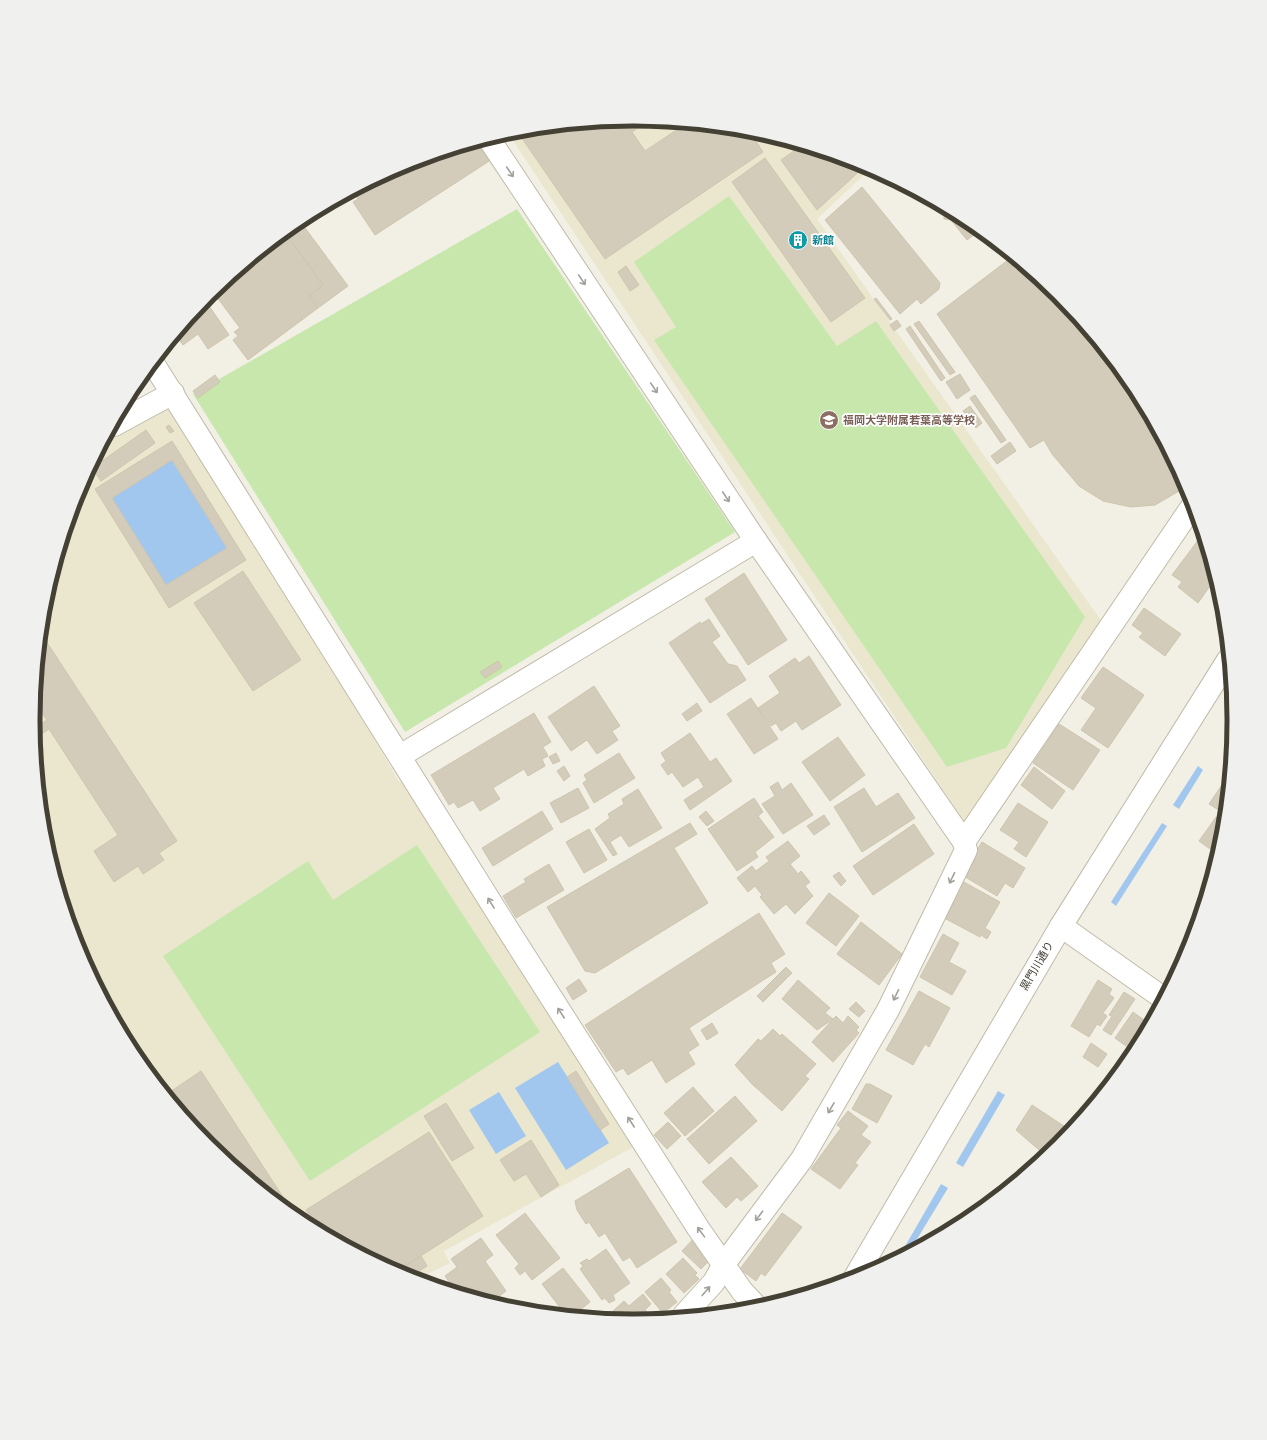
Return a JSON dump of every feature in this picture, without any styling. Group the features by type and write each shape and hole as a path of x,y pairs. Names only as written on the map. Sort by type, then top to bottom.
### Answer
{"street":[{"path":"492,144 756,541 964,842 966,850 888,1010 802,1159 724,1264 714,1282 689,1310"},
{"path":"156,368 505,925 698,1228 742,1291 752,1301"},
{"path":"121,421 173,393"},
{"path":"964,842 1189,511"},
{"path":"400,756 756,541"},
{"name":"黒門川通り","path":"860,1268 1061,926 1224,666"},
{"path":"1061,926 1159,995"}],"shaded area":[{"name":"福岡大学附属若葉高等学校","path":"634,126 672,128 749,138 787,147 824,158 865,174 817,219 1102,622 968,821 963,820 512,139 556,132 595,128"},
{"path":"169,408 373,737 399,782 402,781 635,1146 444,1251 450,1263 425,1275 371,1252 337,1234 304,1213 272,1191 214,1140 187,1111 140,1050 101,982 71,911 51,836 45,797 41,759 41,681 51,604 60,566 71,529 85,493 111,439"}],"green space":[{"name":"福岡大学附属若葉高等学校","path":"729,196 837,346 876,321 1085,617 1006,748 947,767 654,340 676,327 634,262"},
{"path":"517,209 735,532 405,732 193,394"},
{"path":"417,845 540,1032 310,1181 163,956 308,861 333,900"}],"water":[{"path":"172,460 227,548 166,585 112,498"},
{"path":"1198,766 1203,770 1179,809 1173,805"},
{"path":"1162,823 1167,826 1116,906 1111,902"},
{"path":"558,1062 609,1143 566,1170 515,1088"},
{"path":"998,1091 1005,1095 963,1167 956,1163"},
{"path":"499,1092 526,1136 496,1154 469,1110"},
{"path":"941,1184 948,1188 915,1242 904,1248"}],"building":[{"path":"640,126 632,132 645,151 678,129 711,132 755,139 763,152 605,259 521,137 595,128"},
{"path":"489,145 497,156 375,235 353,202 358,199 356,196 371,188 406,172 443,158"},
{"path":"796,150 824,158 859,171 817,210 781,160"},
{"name":"新館","path":"765,158 865,298 831,322 732,182"},
{"path":"862,187 940,283 939,289 921,304 917,299 900,314 825,220"},
{"path":"944,215 974,235 967,240 951,220 944,219"},
{"path":"304,227 348,286 318,308 309,296 323,285 288,238"},
{"path":"288,238 323,285 309,296 318,308 248,360 233,340 238,336 234,332 240,328 217,297 272,249"},
{"path":"1008,260 1053,300 1080,329 1104,359 1127,390 1147,423 1166,458 1181,490 1155,505 1131,507 1103,501 1079,486 1052,454 1044,440 1030,448 937,314"},
{"path":"626,266 639,285 630,291 618,272"},
{"path":"876,298 892,319 890,320 874,299"},
{"path":"209,306 229,335 208,349 198,334 183,345 179,339"},
{"path":"897,320 901,326 894,331 890,325"},
{"path":"919,321 955,372 950,375 914,324"},
{"path":"910,326 945,378 941,381 906,329"},
{"path":"960,374 970,390 957,399 946,382"},
{"path":"215,375 220,382 198,398 193,391"},
{"path":"975,395 1006,440 1001,443 970,398"},
{"path":"970,406 982,423 976,428 963,411"},
{"path":"169,425 174,431 170,433 166,427"},
{"path":"146,430 155,443 101,481 95,472 99,463"},
{"path":"172,441 246,560 169,608 95,489","holes":["172,460 227,548 166,585 112,498"]},
{"path":"1010,442 1016,451 997,464 991,456"},
{"path":"1199,539 1211,584 1198,603 1178,587 1182,582 1172,575"},
{"path":"243,571 301,660 253,691 194,603"},
{"path":"744,573 787,640 748,665 705,599"},
{"path":"1144,608 1181,634 1165,656 1139,637 1143,633 1132,625"},
{"path":"709,619 720,636 712,642 728,664 737,666 746,680 710,703 669,643 700,622 701,624"},
{"path":"45,640 177,841 159,853 164,860 143,874 138,866 114,882 94,851 118,835 49,729 40,735 40,725 47,720 40,710 41,681"},
{"path":"809,656 841,705 802,730 796,721 781,731 776,723 771,726 758,708 780,693 769,676 795,658 799,663"},
{"path":"498,661 502,667 485,678 480,672"},
{"path":"1103,667 1144,695 1108,748 1081,730 1096,708 1081,698"},
{"path":"594,686 620,726 612,731 618,740 597,754 587,740 571,751 548,717"},
{"path":"751,698 778,739 754,754 727,714"},
{"path":"697,703 702,711 687,721 682,714"},
{"path":"534,713 551,742 543,747 548,756 542,759 545,766 528,776 524,769 493,788 500,799 480,811 473,800 458,808 454,802 449,805 431,775"},
{"path":"1059,724 1100,750 1073,790 1033,763"},
{"path":"690,733 710,762 716,758 732,781 690,810 684,800 704,787 698,777 683,787 672,772 668,775 661,765 666,761 661,753"},
{"path":"838,737 865,775 830,801 802,762"},
{"path":"556,753 560,761 553,764 549,757"},
{"path":"619,753 635,778 594,803 583,783 587,780 584,775"},
{"path":"564,766 570,776 564,781 557,771"},
{"path":"1034,767 1065,791 1052,809 1021,785"},
{"path":"778,782 782,790 791,783 813,815 783,834 762,804 775,796 770,787"},
{"path":"1224,783 1220,811 1209,804"},
{"path":"578,788 589,808 561,823 550,803"},
{"path":"864,788 876,807 898,793 915,818 862,852 834,807"},
{"path":"638,789 662,828 629,847 621,835 610,842 617,854 613,856 595,829 610,818 608,814 624,804 622,799"},
{"path":"754,798 763,812 758,816 774,837 755,852 758,857 737,871 708,829"},
{"path":"1018,803 1048,822 1026,857 1014,849 1019,842 1000,830"},
{"path":"542,811 553,829 493,866 482,848"},
{"path":"706,811 714,821 707,826 699,817"},
{"path":"824,815 830,824 814,835 807,826"},
{"path":"1216,817 1219,819 1213,851 1199,841"},
{"path":"690,823 697,834 674,848 708,903 595,973 585,971 547,907"},
{"path":"914,824 934,854 873,895 853,866"},
{"path":"589,829 607,860 584,873 566,842"},
{"path":"788,841 800,856 790,864 798,874 801,871 810,882 805,886 813,896 795,914 786,904 774,914 760,897 762,895 755,886 748,892 737,878 752,866 756,871 769,861 766,857"},
{"path":"982,842 1025,868 1013,888 1005,883 997,896 962,875"},
{"path":"549,864 564,890 516,918 503,896 526,882 524,879"},
{"path":"839,872 846,881 841,886 833,876"},
{"path":"962,881 1000,902 985,928 991,932 987,939 981,935 980,937 946,919"},
{"path":"829,893 859,916 836,946 806,923"},
{"path":"759,913 785,954 771,963 776,972 689,1028 699,1045 688,1052 695,1064 666,1083 652,1060 628,1075 623,1068 616,1072 585,1025"},
{"path":"861,922 902,954 879,985 837,954"},
{"path":"943,934 959,943 949,962 966,971 952,995 920,977"},
{"path":"786,967 792,973 763,1002 757,996"},
{"path":"579,979 587,991 573,1000 566,988"},
{"path":"798,980 830,1008 825,1013 833,1019 817,1030 782,999"},
{"path":"1098,980 1112,989 1109,994 1114,998 1103,1013 1107,1016 1100,1026 1097,1024 1089,1037 1071,1026"},
{"path":"919,991 950,1008 929,1047 925,1044 913,1065 886,1050"},
{"path":"1124,992 1135,999 1111,1035 1103,1030 1112,1016 1109,1015"},
{"path":"856,1002 865,1011 859,1017 849,1009"},
{"path":"1133,1012 1144,1020 1126,1046 1115,1038"},
{"path":"836,1016 843,1023 848,1016 859,1027 856,1030 859,1033 833,1062 812,1042"},
{"path":"712,1023 718,1033 707,1040 701,1030"},
{"path":"773,1029 780,1036 782,1034 816,1064 805,1076 809,1079 782,1111 752,1084 735,1065 758,1039 761,1041"},
{"path":"1091,1043 1107,1054 1098,1067 1083,1057"},
{"path":"201,1071 285,1200 242,1166 214,1140 171,1091"},
{"path":"576,1071 609,1124 600,1130 567,1077"},
{"path":"866,1084 870,1084 892,1096 877,1123 852,1109"},
{"path":"693,1087 714,1111 685,1136 664,1113"},
{"path":"735,1096 757,1121 709,1164 687,1139"},
{"path":"446,1103 474,1148 452,1161 424,1116"},
{"path":"1032,1105 1065,1127 1041,1151 1016,1130"},
{"path":"848,1111 868,1126 861,1135 871,1142 855,1163 858,1165 840,1189 811,1169 841,1128 837,1125"},
{"path":"668,1122 681,1136 667,1149 654,1135"},
{"path":"429,1132 483,1216 403,1267 337,1234 311,1218 306,1210"},
{"path":"531,1140 559,1185 541,1197 526,1174 514,1181 500,1160"},
{"path":"731,1157 758,1186 741,1201 737,1197 726,1208 702,1182"},
{"path":"629,1168 677,1242 637,1268 630,1257 623,1261 605,1233 599,1237 589,1222 586,1224 577,1210 575,1201"},
{"path":"525,1213 560,1258 532,1280 525,1271 520,1275 515,1268 519,1264 496,1235"},
{"path":"782,1213 802,1227 765,1276 761,1273 756,1281 740,1269"},
{"path":"697,1235 713,1257 701,1269 682,1251"},
{"path":"481,1238 493,1255 485,1261 506,1291 498,1297 451,1284 445,1276 457,1267 451,1259"},
{"path":"606,1249 630,1283 613,1295 615,1300 609,1303 605,1298 602,1300 580,1269 583,1266 580,1263 587,1259 589,1261"},
{"path":"421,1256 427,1266 417,1272 404,1267"},
{"path":"683,1258 697,1273 695,1275 699,1279 684,1293 666,1274"},
{"path":"563,1268 590,1302 580,1310 561,1308 542,1284"},
{"path":"661,1278 671,1290 669,1292 677,1302 663,1312 645,1292"},
{"path":"643,1294 651,1304 645,1310 648,1313 615,1313 613,1311 624,1301 629,1306"}],"place":[{"name":"新館","path":"798,240"},
{"name":"福岡大学附属若葉高等学校","path":"829,420"}]}
